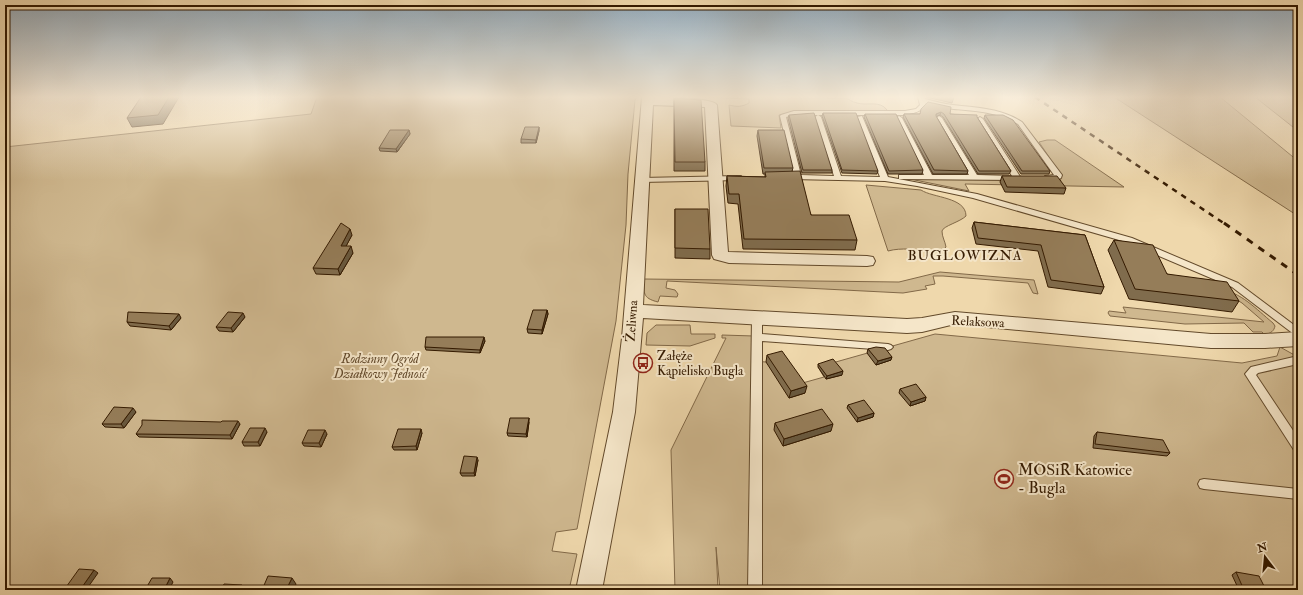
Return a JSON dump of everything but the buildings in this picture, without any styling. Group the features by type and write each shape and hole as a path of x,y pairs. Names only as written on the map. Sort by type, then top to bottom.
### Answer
{"street":[{"name":"Żeliwna","path":"589,590 624,412 633,311 645,125"},
{"path":"712,125 719,252 724,257 867,261"},
{"name":"Relaksowa","path":"633,311 907,326 922,325 955,318 1211,341 1246,342 1298,339"}],"lane":[{"path":"785,125 798,177"},
{"path":"821,125 838,177"},
{"path":"864,125 889,180"},
{"path":"902,125 929,177"},
{"path":"943,125 974,178"},
{"path":"889,180 898,177 1020,178 984,125"},
{"path":"1022,125 1058,175 1057,178 1038,178"},
{"path":"783,177 838,177 889,180 974,196 1129,240 1235,285 1298,333"},
{"path":"641,180 745,178"},
{"path":"755,590 757,318"},
{"path":"758,337 888,347"},
{"path":"1298,360 1255,370 1250,374 1298,447"},
{"path":"1204,484 1298,494"}],"green space":[{"name":"Rodzinny Ogród Działkowy Jedność","path":"211,125 633,125 628,174 626,225 616,321 577,529 556,532 552,551 577,554 569,590 5,590 5,147"},
{"path":"731,125 781,125 781,128 731,126"},
{"path":"1157,125 1254,125 1298,161 1298,216"},
{"path":"1290,125 1298,125 1298,131"},
{"path":"1055,140 1124,187 965,184 969,191 905,178 1061,181 1059,178 1062,176 1039,142"},
{"path":"866,185 921,190 961,205 965,210 966,216 943,229 942,233 946,247 938,252 908,249 888,251"},
{"path":"940,272 1034,280 1038,294 1033,293 1028,283 943,276 933,276 935,284 925,286 927,289 903,293 667,281 666,288 675,290 678,294 677,297 660,296 658,302 649,299 644,291 644,279 899,282"},
{"path":"1219,289 1241,297 1248,302 1273,323 1275,326 1273,331 1265,335 1262,332 1253,332 1244,323 1185,324 1110,316 1108,313 1109,311 1126,313 1123,307 1264,322 1242,303"},
{"path":"656,325 690,325 691,334 715,334 715,338 690,346 646,345 647,333"},
{"name":"MOSiR Katowice - Bugla","path":"935,334 1242,363 1277,356 1280,347 1298,357 1298,590 720,590 716,547 718,590 675,590 671,450 726,338 722,338 722,335 754,336 752,361 766,362 781,358 799,384 824,377 818,367"}],"railway":[{"path":"1077,125 1225,224"},
{"path":"1224,223 1298,275"}],"place":[{"name":"Załęże Kąpielisko Bugla","path":"643,363"},
{"name":"MOSiR Katowice - Bugla","path":"1004,479"}],"district":[{"name":"BUGLOWIZNA","path":"965,255"}]}
